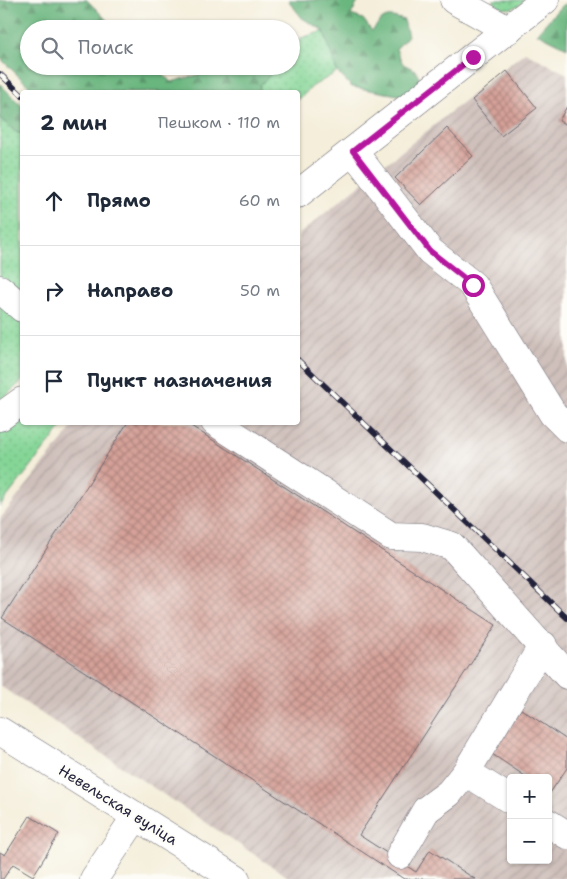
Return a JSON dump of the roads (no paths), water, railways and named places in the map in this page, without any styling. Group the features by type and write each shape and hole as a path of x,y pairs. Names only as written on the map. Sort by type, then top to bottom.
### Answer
{"street":[{"path":"454,0 508,30"},
{"path":"300,192 545,0"},
{"path":"353,151 430,251 473,285 553,414 567,428"},
{"path":"0,289 20,306"},
{"path":"0,417 20,402"},
{"path":"220,425 391,536 422,537 452,546 543,645 567,675"},
{"path":"400,855 426,810 449,793 466,772 543,645"},
{"name":"Невельская вуліца","path":"0,731 236,879"},
{"path":"466,772 507,798"},
{"path":"94,879 136,816"},
{"path":"552,826 567,835"}],"railway":[{"path":"0,74 20,93"},
{"path":"300,362 567,618"}]}
